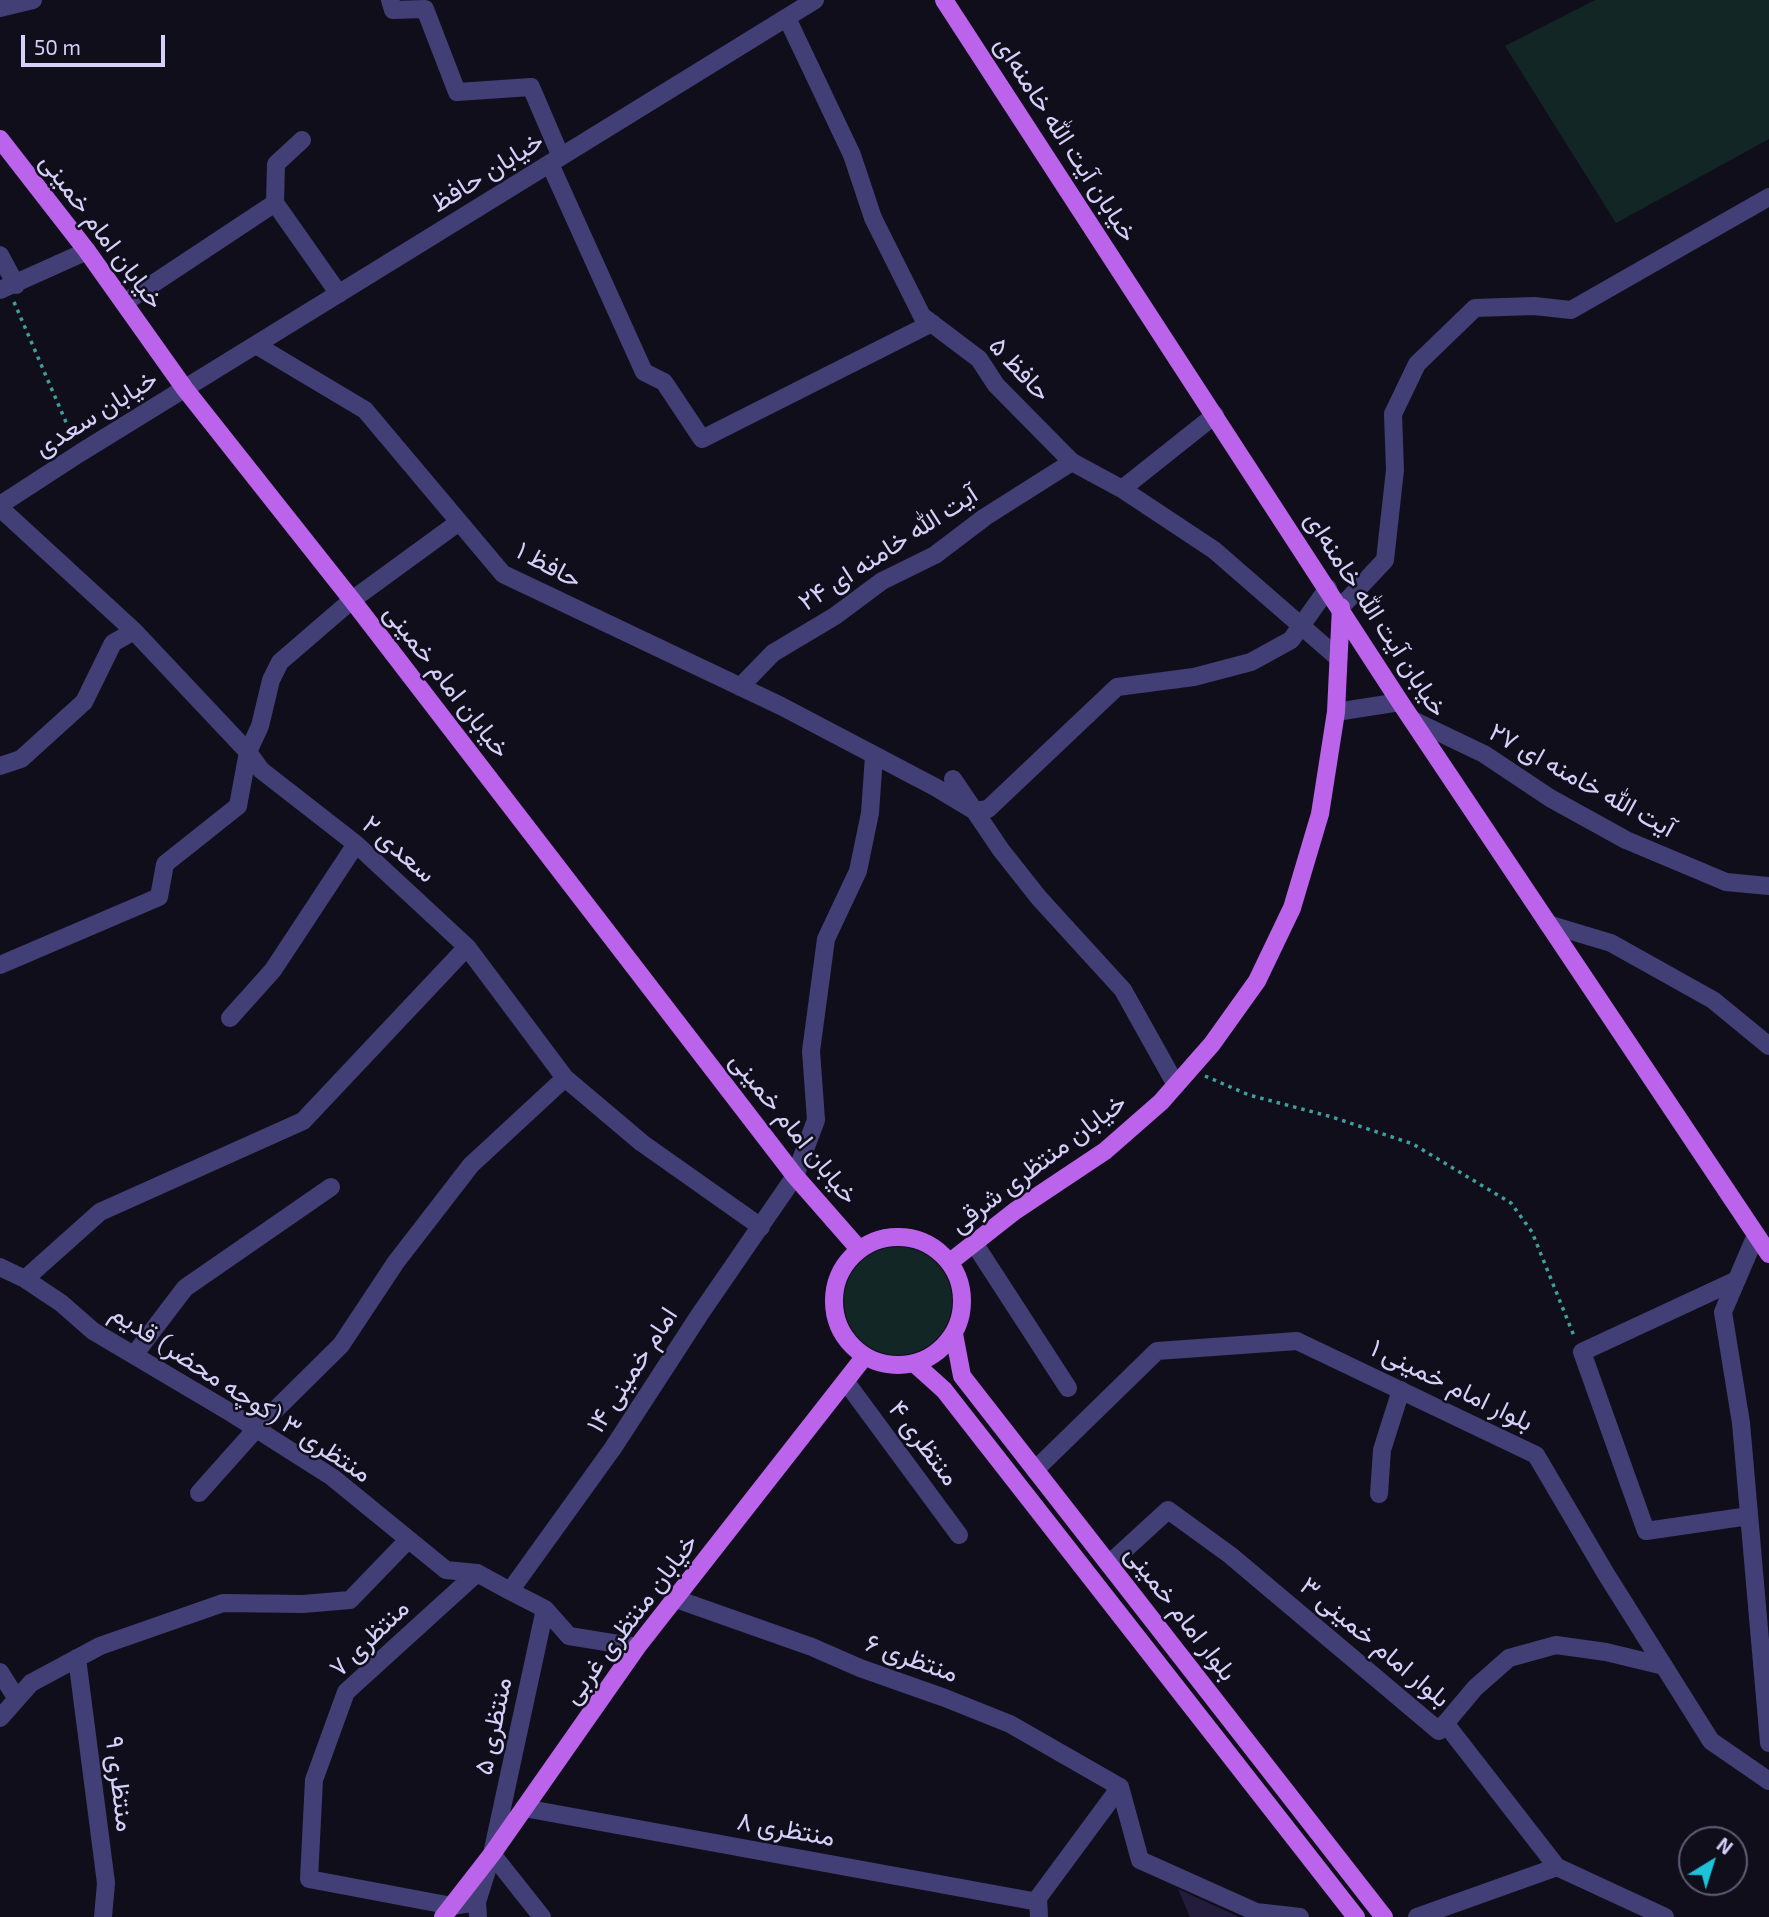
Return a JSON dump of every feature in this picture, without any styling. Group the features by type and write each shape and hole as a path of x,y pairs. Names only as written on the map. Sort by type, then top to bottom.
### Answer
{"main road":[{"name":"خیابان آیت الله خامنه‌ای","path":"944,0 1341,607 1400,702 1769,1254"},
{"name":"خیابان امام خمینی","path":"0,139 87,251 185,389 352,600 794,1176 859,1249"},
{"name":"خیابان منتظری شرقی","path":"950,1262 1015,1211 1105,1151 1161,1102 1212,1044 1257,981 1292,908 1320,814 1336,712 1341,607"},
{"path":"897,1236 917,1239 935,1248 950,1262 959,1279 963,1297 961,1316 954,1334 937,1352 915,1363 889,1364 865,1356 849,1343 838,1325 833,1304 836,1283 844,1264 859,1249 877,1240 897,1236"},
{"name":"بلوار امام خمینی","path":"954,1334 962,1376 1384,1917"},
{"name":"خیابان منتظری غربی","path":"447,1911 492,1854 638,1647 865,1356"},
{"name":"بلوار امام خمینی","path":"915,1363 944,1390 1356,1917"}],"street":[{"path":"0,8 33,0"},
{"path":"390,0 393,10 425,9 457,92 531,87 555,161 644,372 664,382 702,439 932,323"},
{"name":"خیابان حافظ","path":"185,389 815,0"},
{"name":"حافظ ۵","path":"788,18 852,155 873,218 922,316 979,359 996,385 1072,462 1122,489 1214,550 1337,657"},
{"path":"302,140 276,164 275,203 339,294"},
{"path":"1341,607 1385,560 1395,470 1392,414 1417,364 1455,327 1475,309 1534,306 1572,310 1769,197"},
{"path":"124,303 275,203"},
{"path":"0,255 8,287 87,251"},
{"name":"حافظ ۱","path":"256,345 365,410 503,574 740,687 874,755 975,811"},
{"name":"خیابان سعدی","path":"0,507 79,453 185,389"},
{"path":"1122,489 1215,415"},
{"name":"آیت الله خامنه ای ۲۴","path":"740,687 772,653 835,615 882,581 935,555 985,517 1072,462"},
{"name":"سعدی ۲","path":"0,507 134,631 248,752 261,770 356,844 467,947 565,1078 642,1143 761,1227"},
{"path":"0,965 159,897 165,864 238,806 248,752 260,726 271,680 280,662 352,600 459,522"},
{"path":"975,811 988,810 1116,687 1194,677 1251,662 1291,640 1328,589"},
{"path":"0,766 20,759 84,702 113,643 134,631"},
{"path":"1336,712 1400,702"},
{"name":"آیت الله خامنه ای ۲۷","path":"1413,720 1484,754 1550,798 1626,840 1726,882 1769,886"},
{"name":"امام خمینی ۱۴","path":"510,1591 613,1448 794,1176 816,1120 811,1051 826,939 858,871 870,813 874,755"},
{"path":"953,779 1001,850 1039,898 1123,990 1176,1085"},
{"path":"230,1018 273,970 356,844"},
{"path":"1548,924 1611,943 1713,1000 1769,1045"},
{"path":"24,1279 100,1212 303,1121 467,947"},
{"path":"198,1493 256,1429 341,1345 396,1262 471,1165 565,1078"},
{"path":"134,1355 185,1288 331,1187"},
{"path":"1756,1235 1723,1312 1741,1423 1769,1743"},
{"path":"974,1243 1068,1388"},
{"name":"منتظری ۳ (کوچه محضر) قدیم","path":"0,1267 61,1303 93,1331 332,1477 446,1570 477,1573 545,1609 569,1636 638,1647"},
{"path":"1737,1280 1582,1352 1646,1531 1749,1516"},
{"name":"بلوار امام خمینی ۱","path":"1035,1470 1157,1351 1297,1340 1536,1455 1606,1574 1711,1741 1769,1781"},
{"name":"منتظری ۴","path":"846,1382 959,1535"},
{"path":"1379,1494 1382,1450 1401,1390"},
{"name":"بلوار امام خمینی ۳","path":"1109,1564 1168,1510 1230,1556 1439,1731 1475,1688 1508,1658 1556,1645 1606,1652 1664,1666"},
{"path":"0,1718 32,1683 100,1646 223,1603 303,1604 350,1600 408,1540"},
{"name":"منتظری ۷","path":"477,1573 346,1692 314,1780 309,1879 447,1911 477,1909"},
{"name":"منتظری ۶","path":"676,1599 803,1643 1010,1724 1120,1787"},
{"name":"منتظری ۵","path":"477,1909 492,1854 545,1609"},
{"name":"منتظری ۹","path":"77,1658 106,1883 103,1917"},
{"path":"0,1672 17,1699"},
{"path":"1445,1723 1557,1867 1665,1917"},
{"path":"1039,1910 1038,1898 1120,1787"},
{"path":"1120,1787 1140,1860 1256,1912 1300,1917"},
{"name":"منتظری ۸","path":"524,1808 1039,1910"},
{"path":"492,1854 542,1917"},
{"path":"1417,1917 1557,1867"}],"path":[{"path":"8,287 79,453"},
{"path":"1190,1069 1249,1095 1332,1116 1413,1144 1511,1203 1532,1232 1576,1341"}],"green space":[{"path":"1595,0 1769,0 1769,139 1616,223 1505,46"},
{"path":"898,1247 919,1251 936,1263 948,1280 952,1301 948,1322 936,1339 919,1351 898,1355 877,1351 860,1339 848,1322 844,1301 848,1280 860,1263 877,1251"}],"building":[{"path":"1178,1889 1239,1917 1190,1917"}]}
